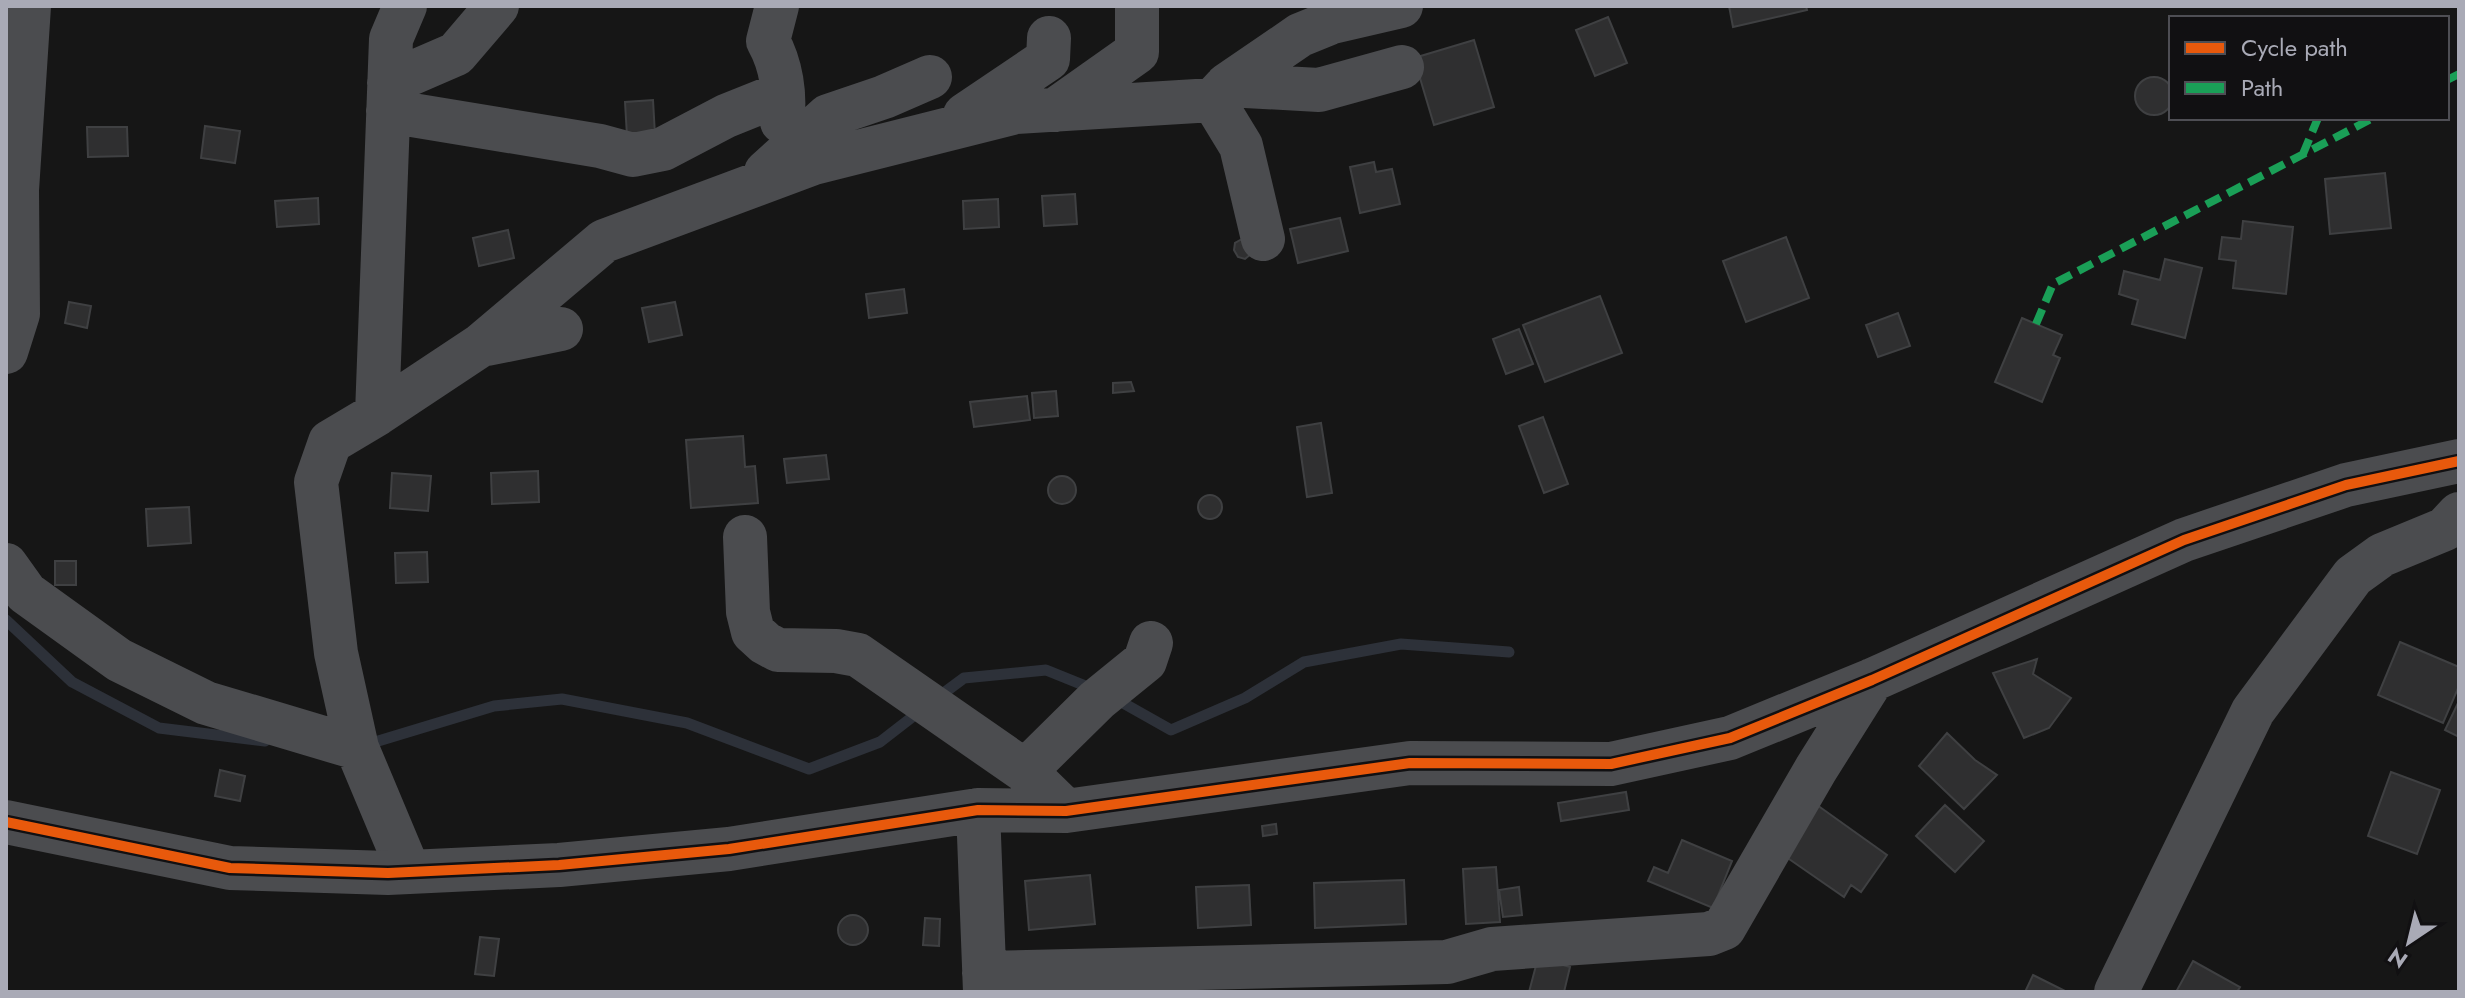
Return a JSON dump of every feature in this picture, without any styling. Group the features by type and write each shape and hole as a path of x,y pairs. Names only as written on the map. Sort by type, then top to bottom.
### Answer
{"street":[{"path":"6,352 18,314 17,190 29,6"},
{"path":"377,414 391,39 405,6"},
{"path":"389,97 456,54 497,6"},
{"path":"746,189 777,148 783,93 777,56 768,41 777,6"},
{"path":"1055,110 1137,52 1137,6"},
{"path":"1220,92 1300,35 1332,22 1401,6"},
{"path":"943,130 1048,59 1049,38"},
{"path":"409,872 357,748 336,653 316,482 330,442 481,345 604,241 814,163 1016,112 1220,92 1319,90 1402,67"},
{"path":"746,189 828,116 930,77"},
{"path":"1220,92 1241,146 1263,239"},
{"path":"389,97 633,155 663,149 726,116 783,93"},
{"path":"481,345 561,329"},
{"path":"6,822 230,868 409,872 559,865 729,849 978,810 1066,811 1410,763 1611,764 1730,738 1872,680 2184,540 2346,485 2459,461"},
{"path":"2116,992 2253,711 2353,576 2382,555 2445,529 2459,514"},
{"path":"745,537 748,612 753,632 765,643 778,650 836,651 858,655 1025,771 1066,811"},
{"path":"13,582 119,660 206,703 357,748"},
{"path":"1025,771 1097,700 1145,661 1151,643"},
{"path":"978,810 985,983 1447,962 1492,949 1709,934 1724,928 1816,769 1872,680"}],"building":[{"path":"1729,6 1806,6 1807,10 1733,27"},
{"path":"1608,17 1627,63 1595,76 1576,30"},
{"path":"1474,40 1494,107 1434,125 1414,58"},
{"path":"2154,77 2167,83 2167,109 2154,115 2141,109 2135,96 2141,83"},
{"path":"653,100 655,135 627,136 625,102"},
{"path":"205,126 240,131 235,163 201,158"},
{"path":"87,127 127,127 128,156 88,157"},
{"path":"1374,162 1376,172 1392,169 1400,204 1360,213 1350,167"},
{"path":"2385,173 2391,228 2330,234 2325,179"},
{"path":"1075,194 1077,224 1044,226 1042,196"},
{"path":"318,198 319,224 277,227 275,201"},
{"path":"998,199 999,227 964,229 963,201"},
{"path":"1340,218 1348,251 1298,263 1290,229"},
{"path":"2243,221 2293,227 2286,294 2233,288 2236,261 2219,259 2222,237 2241,239"},
{"path":"508,230 514,258 479,266 473,238"},
{"path":"1786,237 1809,298 1746,322 1723,261"},
{"path":"1242,239 1251,254 1245,259 1238,257 1234,250 1235,243"},
{"path":"2165,259 2202,268 2185,338 2132,324 2138,300 2119,294 2124,271 2160,280"},
{"path":"904,289 907,313 869,318 866,294"},
{"path":"1600,296 1622,353 1545,382 1523,325"},
{"path":"69,302 91,306 87,328 65,323"},
{"path":"675,302 682,335 649,342 642,308"},
{"path":"1898,313 1910,346 1878,357 1866,325"},
{"path":"2022,318 2062,335 2053,355 2060,358 2042,402 1995,382"},
{"path":"1519,329 1533,364 1506,374 1493,339"},
{"path":"1131,382 1134,391 1113,393 1113,383"},
{"path":"1056,391 1058,416 1034,418 1032,393"},
{"path":"1027,396 1030,420 974,427 970,402"},
{"path":"1543,417 1568,484 1544,493 1519,426"},
{"path":"1321,423 1332,493 1307,497 1297,427"},
{"path":"743,436 745,467 755,466 758,503 691,508 686,440"},
{"path":"826,455 829,479 787,483 784,459"},
{"path":"538,471 539,502 492,504 491,473"},
{"path":"392,473 431,476 428,511 390,508"},
{"path":"1062,476 1072,480 1076,490 1072,500 1062,504 1052,500 1048,490 1052,480"},
{"path":"1210,495 1219,498 1222,507 1219,516 1210,519 1201,516 1198,507 1201,498"},
{"path":"189,507 191,543 148,546 146,509"},
{"path":"427,552 428,582 396,583 395,553"},
{"path":"55,561 76,561 76,585 55,585"},
{"path":"2400,642 2459,667 2459,686 2443,723 2378,695"},
{"path":"2037,659 2033,674 2071,698 2049,728 2024,738 1993,673"},
{"path":"2459,701 2459,737 2445,730"},
{"path":"1947,733 1975,760 1997,775 1964,809 1919,766"},
{"path":"220,770 245,776 240,801 215,796"},
{"path":"2391,772 2440,790 2417,854 2368,836"},
{"path":"1626,792 1629,810 1561,821 1558,803"},
{"path":"1810,800 1887,855 1861,892 1851,885 1844,897 1776,850"},
{"path":"1945,805 1984,841 1955,872 1916,836"},
{"path":"1276,824 1277,834 1263,836 1262,826"},
{"path":"1682,840 1732,861 1713,908 1648,881 1654,867 1668,873"},
{"path":"1496,867 1500,922 1466,924 1463,869"},
{"path":"1090,875 1095,924 1029,930 1025,881"},
{"path":"1404,880 1406,924 1315,928 1314,883"},
{"path":"1249,885 1251,925 1198,928 1196,887"},
{"path":"1519,887 1522,915 1503,917 1499,890"},
{"path":"853,915 864,919 868,930 864,941 853,945 842,941 838,930 842,919"},
{"path":"925,918 940,919 939,946 923,945"},
{"path":"480,937 499,939 494,976 475,974"},
{"path":"1538,958 1570,967 1564,992 1529,992"},
{"path":"2193,961 2240,987 2237,992 2176,992"},
{"path":"2033,975 2067,992 2025,992"}],"waterway":[{"path":"6,620 72,682 159,728 265,741"},
{"path":"1116,699 1171,730 1245,698 1304,662 1401,644 1509,652"},
{"path":"937,698 964,678 1046,670 1093,689"},
{"path":"365,745 494,706 562,699 687,723 809,769 880,742 920,711"}],"marked path":[{"path":"2449,79 2459,74"},
{"path":"2303,154 2317,120"},
{"path":"2036,324 2053,284 2369,120"}],"cycle path":[{"path":"6,822 230,868 388,873 559,865 729,849 978,810 1066,811 1410,763 1611,764 1730,738 1872,680 2184,540 2346,485 2459,461"}]}
